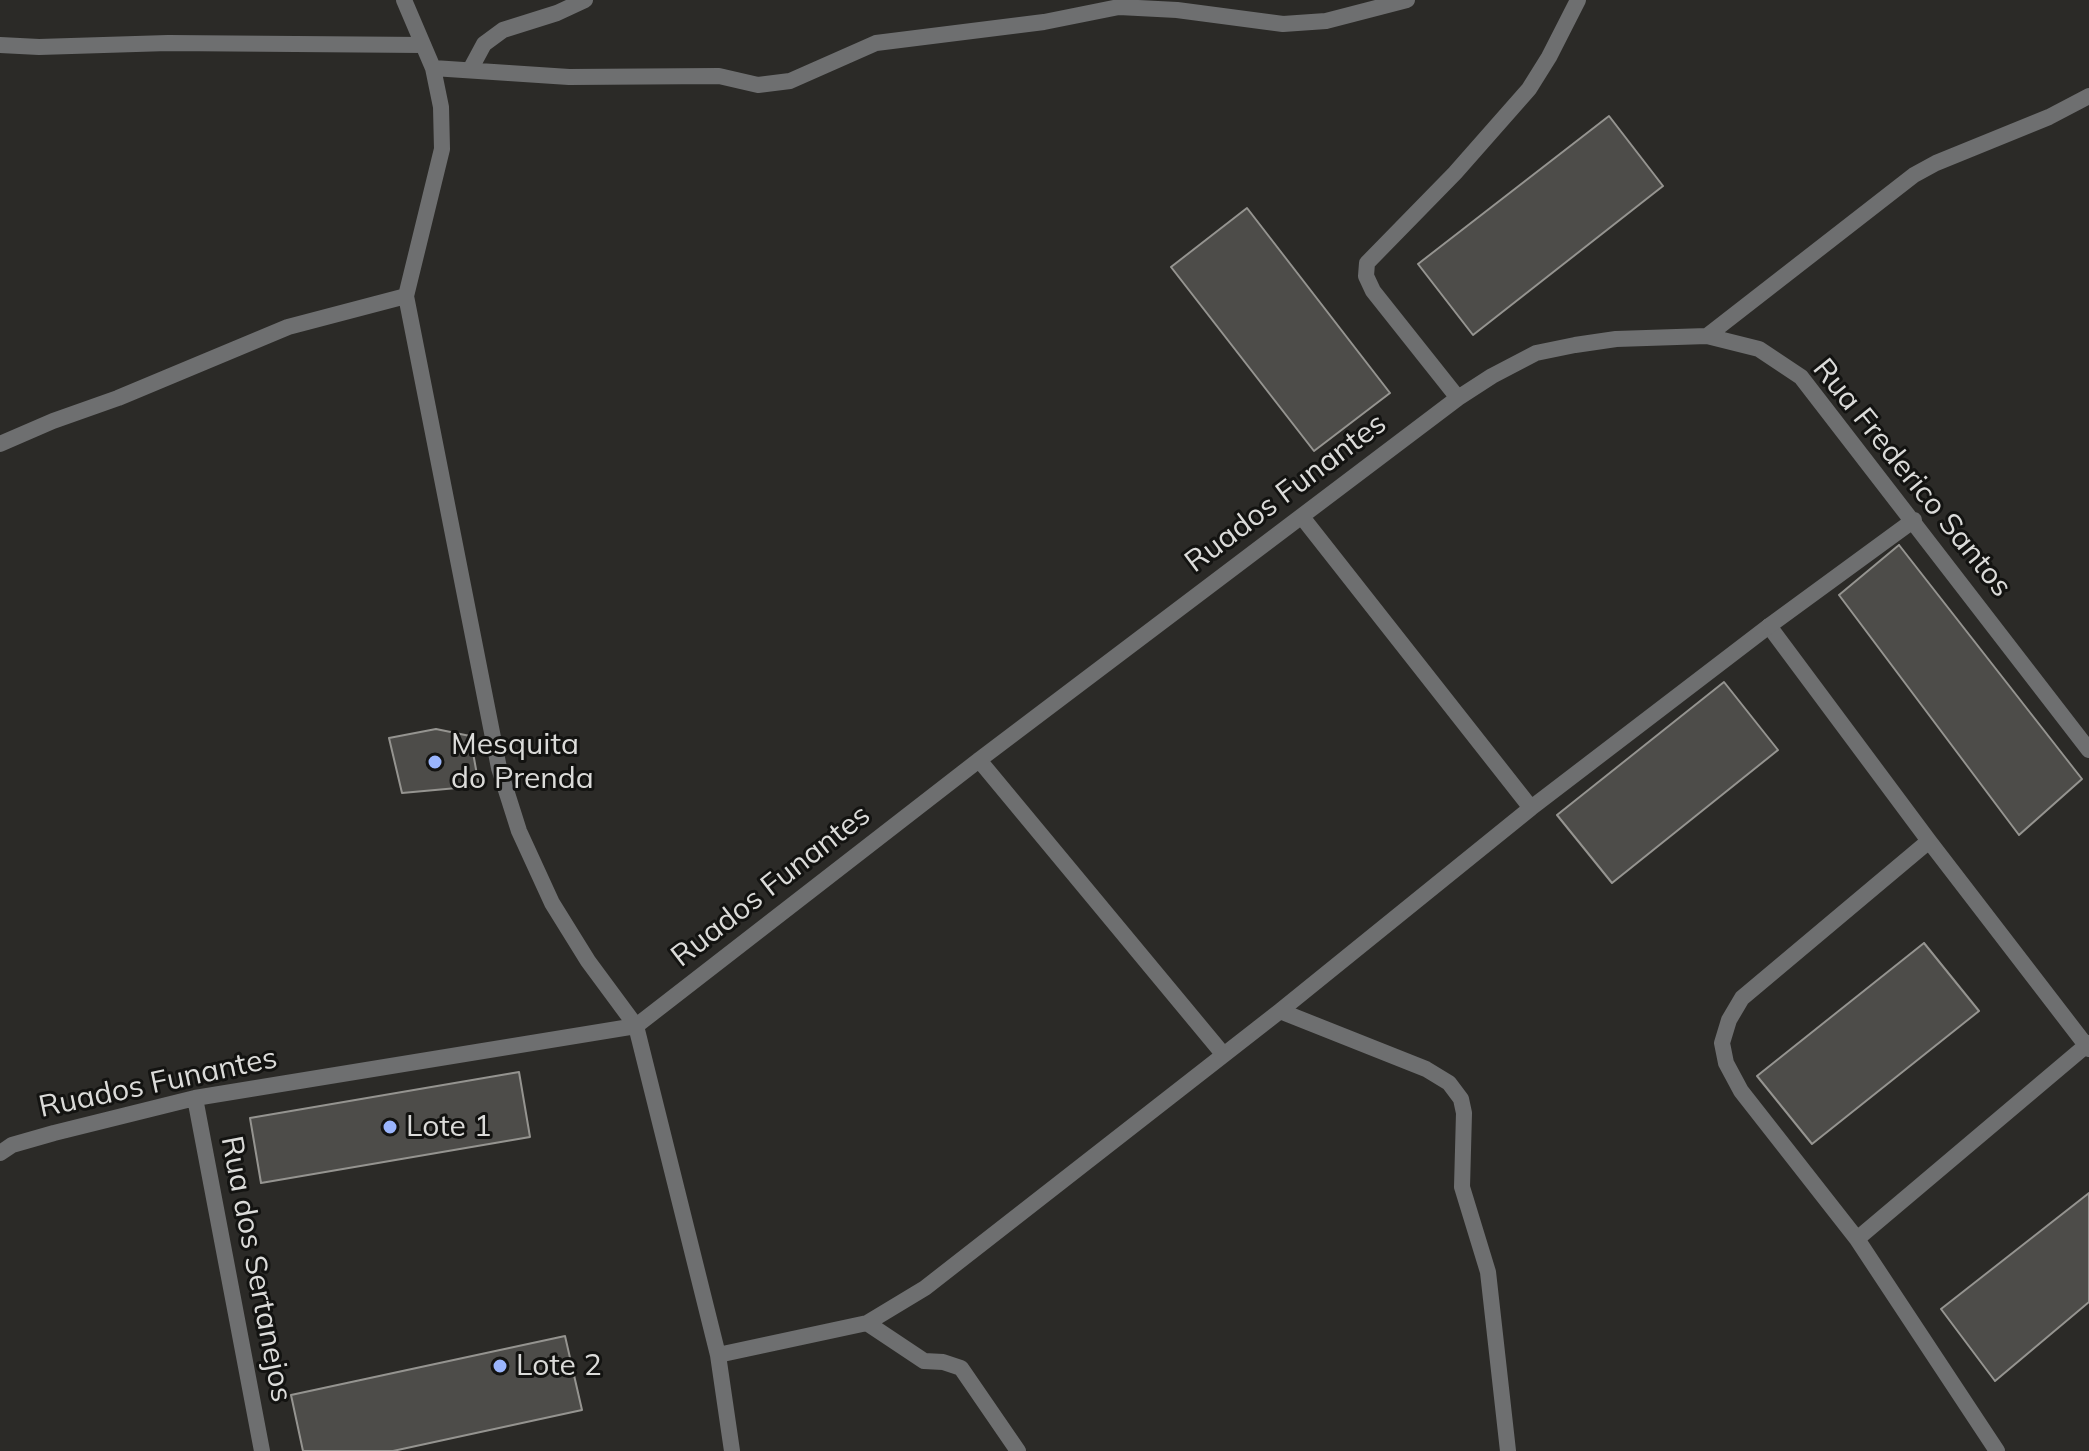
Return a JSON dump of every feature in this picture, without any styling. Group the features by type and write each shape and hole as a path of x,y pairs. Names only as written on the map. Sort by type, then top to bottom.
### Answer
{"street":[{"path":"404,0 433,68 441,107 442,149 406,296 499,768 519,831 552,903 588,961 636,1026 718,1355 732,1451"},
{"path":"470,70 484,44 503,30 557,13 585,0"},
{"path":"433,68 569,77 719,76 758,85 790,81 876,43 1044,22 1119,7 1177,10 1283,24 1326,21 1407,0"},
{"path":"1458,398 1373,291 1366,276 1367,263 1455,173 1529,89 1578,0"},
{"path":"0,45 423,45"},
{"path":"1707,336 1914,175 2049,117 2089,96"},
{"path":"0,444 288,327 406,296"},
{"name":"Rua Frederico Santos","path":"1458,398 1536,353 1616,339 1707,336 1759,349 1801,377 2089,750"},
{"name":"Ruados Funantes","path":"0,1153 12,1145 54,1133 195,1098 636,1026 979,760 1458,398"},
{"path":"1302,517 1531,808"},
{"path":"718,1355 867,1323 925,1288 1280,1011 1531,808 1769,626 1914,520"},
{"path":"1769,626 1929,841 2088,1046 1857,1239"},
{"path":"979,760 1223,1054"},
{"path":"1929,841 1742,998 1729,1020 1722,1043 1726,1063 1741,1091 1857,1239 1997,1451"},
{"path":"1280,1011 1426,1069 1449,1083 1461,1099 1464,1113 1462,1187 1488,1272 1508,1451"},
{"name":"Rua dos Sertanejos","path":"195,1098 262,1451"},
{"path":"867,1323 924,1361 943,1362 961,1368 1018,1451"}],"building":[{"path":"1609,116 1663,186 1473,335 1418,264"},
{"path":"1247,208 1390,393 1314,451 1171,267"},
{"path":"1899,545 2082,779 2019,835 1839,595"},
{"path":"1724,682 1778,750 1612,883 1557,815"},
{"name":"Mesquita do Prenda","path":"436,729 470,736 479,786 402,793 389,738"},
{"path":"1924,943 1979,1011 1812,1144 1757,1076"},
{"name":"Lote 1","path":"519,1072 530,1137 261,1183 250,1118"},
{"path":"2089,1193 2089,1302 1995,1381 1941,1309"},
{"name":"Lote 2","path":"565,1336 582,1410 393,1451 303,1451 291,1395"}],"place":[{"name":"Mesquita do Prenda","path":"435,762"},
{"name":"Lote 1","path":"390,1127"},
{"name":"Lote 2","path":"500,1366"}]}
